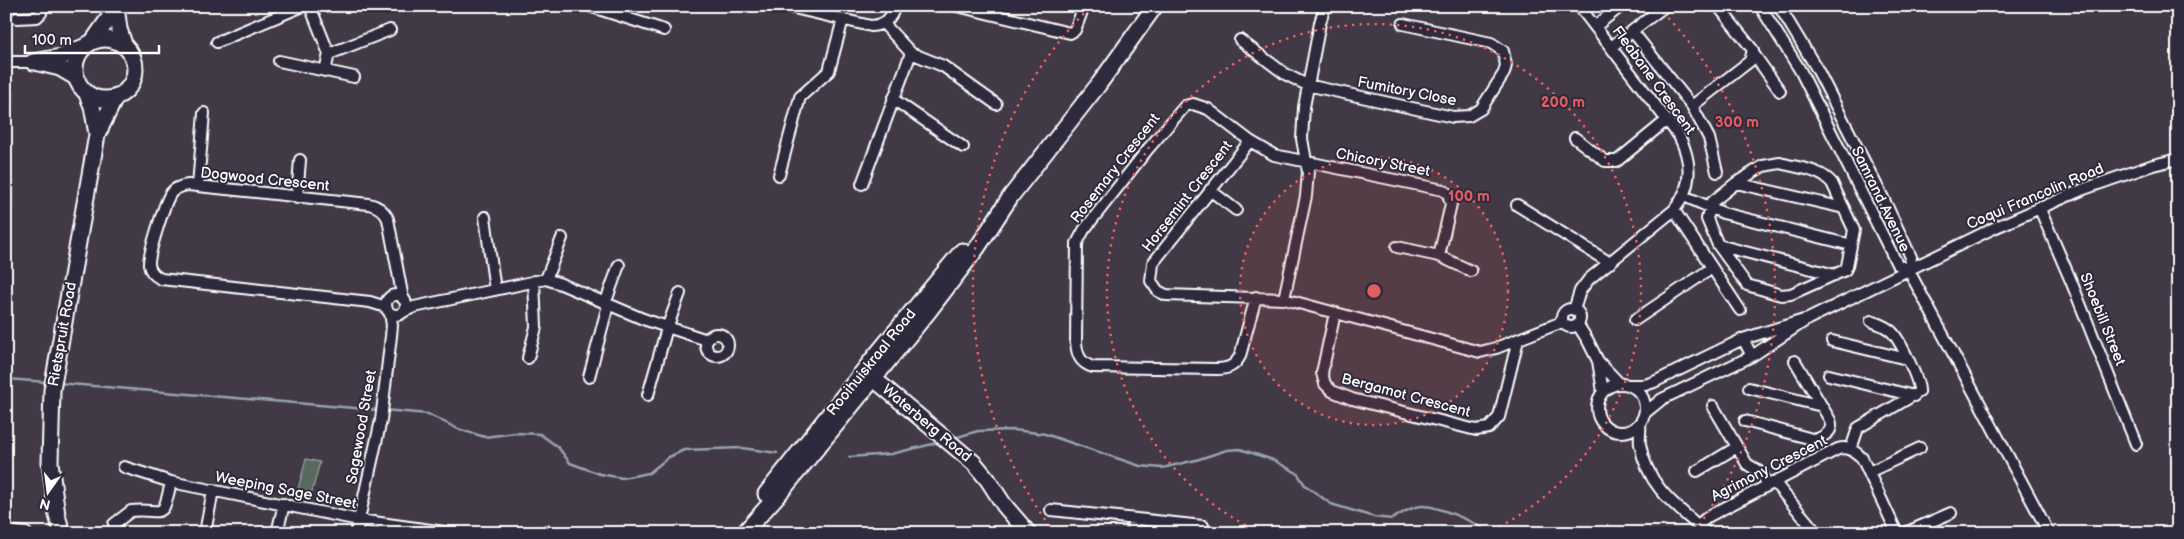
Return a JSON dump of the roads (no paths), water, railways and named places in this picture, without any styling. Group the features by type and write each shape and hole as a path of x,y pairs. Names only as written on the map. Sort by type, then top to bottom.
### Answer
{"street":[{"path":"17,18 37,17 41,13 42,6"},
{"path":"217,42 303,6"},
{"path":"310,6 329,54 325,70"},
{"path":"589,6 664,30"},
{"path":"785,6 871,26 884,24 892,16 895,6"},
{"path":"957,6 1067,33 1075,30 1084,6"},
{"name":"Rooihuiskraal Road","path":"734,533 978,248 1011,196 1099,84 1155,6"},
{"path":"1325,6 1307,85 1302,139 1308,172 1306,196 1284,299 1475,351 1491,350 1562,322"},
{"name":"Fleabane Crescent","path":"1574,310 1585,283 1674,210 1684,196 1689,176 1687,154 1679,136 1579,6"},
{"path":"1611,47 1665,6"},
{"path":"1718,6 1780,91"},
{"name":"Samrand Avenue","path":"1760,6 1800,70 1897,264 1909,271 1910,257 1883,198 1817,69 1779,6"},
{"path":"77,78 76,62 116,7"},
{"path":"33,62 60,68 77,78 86,92 103,98 116,96 127,88 133,76 134,63 125,47 119,28 116,7"},
{"path":"1596,26 1618,7"},
{"path":"779,175 800,97 829,71 843,19"},
{"path":"884,24 911,53 943,66 996,104"},
{"name":"Fumitory Close","path":"1307,85 1452,117 1469,116 1481,109 1504,73 1506,65 1503,51 1491,43 1403,24"},
{"path":"329,54 390,30"},
{"path":"1633,32 1692,106 1710,138 1717,172"},
{"path":"6,62 33,62 61,57 89,44 110,40 125,47"},
{"path":"1240,40 1285,74 1307,85"},
{"path":"862,184 911,53"},
{"path":"1692,106 1750,61 1753,53"},
{"path":"279,61 354,77"},
{"name":"Rietspruit Road","path":"86,92 92,106 97,135"},
{"path":"6,114 8,95"},
{"name":"Rietspruit Road","path":"62,533 57,515 50,462 52,390 97,135 116,96"},
{"path":"894,99 963,148"},
{"name":"Chicory Street","path":"1193,104 1208,108 1250,141 1274,155 1443,190 1448,194 1451,204 1439,256"},
{"name":"Rosemary Crescent","path":"1193,104 1185,106 1179,111 1078,240 1076,249 1076,350 1082,361 1093,367 1217,370 1228,368 1236,363 1240,356 1256,297"},
{"path":"198,186 204,113"},
{"path":"1575,138 1605,161 1617,161 1667,120"},
{"name":"Horsemint Crescent","path":"1250,141 1153,263 1150,275 1152,284 1158,291 1166,294 1284,299"},
{"name":"Coqui Francolin Road","path":"1808,319 2039,207 2110,180 2178,159"},
{"path":"297,198 300,160"},
{"path":"1780,163 1824,175 1832,183 1854,230 1847,266 1841,273 1791,294 1781,295 1747,284 1718,245 1708,224 1708,208 1716,197 1736,183 1763,166 1780,163"},
{"path":"6,183 6,206"},
{"path":"1736,183 1844,208"},
{"name":"Dogwood Crescent","path":"180,186 198,186 297,198 369,204 381,209 388,219 398,277 398,305 169,281 157,278 150,268 149,258 168,197 180,186"},
{"path":"1210,190 1236,210"},
{"path":"1684,196 1708,208 1851,245"},
{"path":"1517,205 1610,263"},
{"name":"Shoebill Street","path":"2039,207 2071,281 2136,444"},
{"path":"1674,210 1740,310"},
{"path":"485,218 495,290"},
{"path":"546,280 562,238"},
{"path":"1718,245 1835,275"},
{"path":"1397,247 1439,256 1471,271"},
{"path":"589,377 607,304 619,265"},
{"path":"1635,320 1712,268"},
{"path":"1909,271 2049,533"},
{"path":"398,305 546,280 561,284 667,328 708,340"},
{"path":"528,358 536,326 534,281"},
{"path":"648,395 667,328 680,293"},
{"name":"Sagewood Street","path":"356,533 381,420 392,325 398,305"},
{"path":"1562,322 1563,314 1570,309 1580,315 1578,325 1598,361 1624,384 1640,392 1646,405 1646,412"},
{"name":"Bergamot Crescent","path":"1335,313 1322,373 1325,384 1332,391 1352,399 1476,430 1489,428 1499,417 1518,340"},
{"path":"1644,457 1636,445 1622,433 1607,428 1598,415 1597,407 1603,392 1610,386 1624,384 1645,385 1654,382 1743,339 1808,319"},
{"path":"1622,433 1635,429 1646,412 1662,399 1752,356 1808,319"},
{"path":"1851,449 1858,428 1920,392 1920,386 1891,331 1871,321"},
{"path":"1562,322 1568,327 1578,325"},
{"path":"1743,339 1752,356"},
{"path":"1832,341 1907,359"},
{"path":"1598,361 1603,392"},
{"path":"1795,361 1822,406 1832,427 1829,432 1816,440"},
{"name":"Rooihuiskraal Road","path":"744,533 785,487 869,375"},
{"name":"Waterberg Road","path":"869,375 958,448 988,480 1006,494 1038,533"},
{"path":"1829,375 1914,396"},
{"path":"1749,388 1822,406"},
{"path":"1713,406 1749,466 1761,473 1815,531"},
{"path":"1745,421 1816,440 1825,455"},
{"path":"1640,424 1640,445 1654,480 1666,498 1707,533"},
{"path":"1697,471 1738,447"},
{"name":"Agrimony Crescent","path":"1698,525 1709,516 1841,448 1851,449 1862,458 1897,533"},
{"path":"1869,472 1920,448"},
{"name":"Weeping Sage Street","path":"124,467 171,482 359,520 445,532"},
{"name":"Waterberg Road","path":"988,480 1000,499 1028,533"},
{"path":"114,524 131,511 157,513 162,511 166,506 171,482"},
{"path":"205,533 213,490"},
{"path":"277,533 284,504"},
{"path":"1051,510 1203,526"},
{"path":"1905,533 1951,513"},
{"path":"1132,520 1132,533"},
{"path":"6,531 26,533"}],"waterway":[{"path":"6,379 47,382"},
{"path":"58,383 378,410"},
{"path":"384,410 428,414 458,429 485,437 515,433 540,434 558,447 570,463 600,474 622,478 649,473 669,457 684,450 742,448 777,453"},
{"path":"954,438 978,431 1014,430 1045,434 1140,466 1162,468 1227,450 1240,449 1273,460 1297,473 1305,485 1331,504 1374,517 1392,519 1413,508 1428,506 1457,515 1490,533"},
{"path":"849,457 891,454 941,442"}]}
